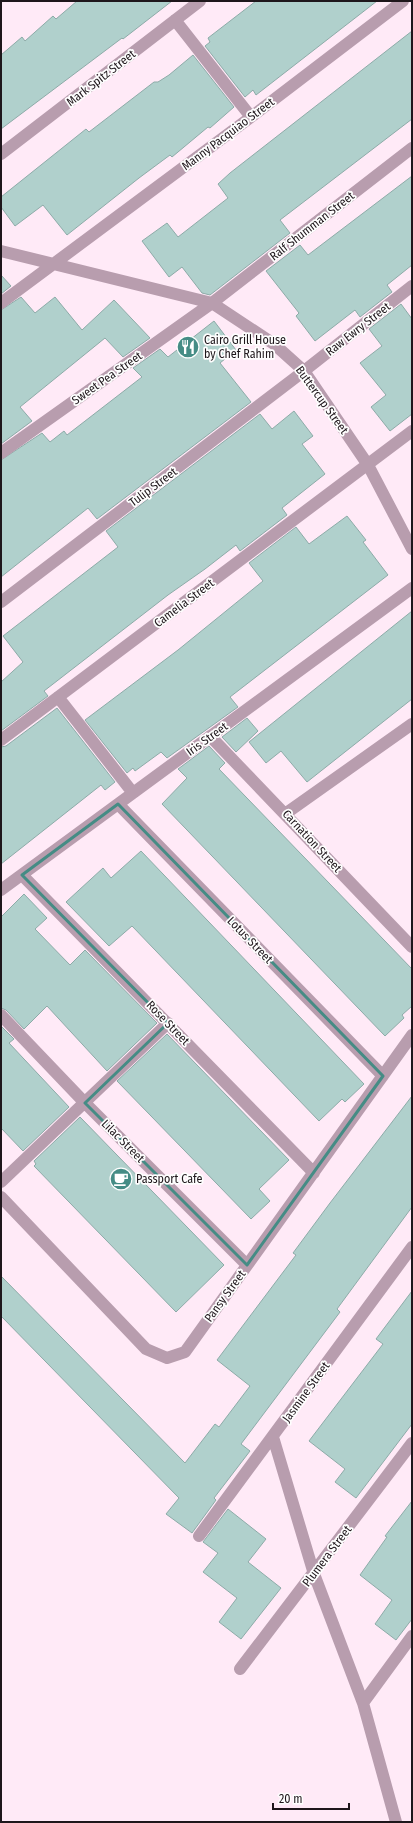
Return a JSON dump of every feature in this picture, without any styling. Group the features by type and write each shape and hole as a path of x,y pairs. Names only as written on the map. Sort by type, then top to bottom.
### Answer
{"street":[{"name":"Mark Spitz Street","path":"1,154 200,1"},
{"name":"Manny Pacquiao Street","path":"1,303 50,265 251,117 403,1"},
{"path":"175,20 251,117"},
{"name":"Ralf Shumman Street","path":"212,303 412,148"},
{"name":"Buttercup Street","path":"1,251 50,265 212,303 274,344 304,371 368,465 412,549"},
{"name":"Raw Ewry Street","path":"304,371 412,286"},
{"name":"Sweet Pea Street","path":"1,453 212,303"},
{"name":"Tulip Street","path":"1,602 304,371"},
{"name":"Camelia Street","path":"1,740 412,431"},
{"name":"Iris Street","path":"1,890 412,588"},
{"path":"58,697 134,793"},
{"path":"285,814 412,724"},
{"name":"Carnation Street","path":"210,736 412,947"},
{"name":"Lotus Street","path":"118,804 383,1076"},
{"name":"Rose Street","path":"22,875 314,1173"},
{"name":"Lilac Street","path":"1,1015 84,1103 247,1265"},
{"path":"1,1182 168,1023"},
{"name":"Pansy Street","path":"1,1197 146,1349 167,1358 185,1352 412,1035"},
{"name":"Jasmine Street","path":"199,1536 412,1247"},
{"path":"273,1437 314,1574 363,1703 396,1822"},
{"name":"Plumera Street","path":"240,1669 314,1574 412,1442"},
{"path":"363,1703 412,1636"}],"highlighted area":[{"path":"118,804 383,1076 247,1265 85,1103 168,1023 22,875"}],"building":[{"path":"77,1 172,1 1,129 1,55 22,37 25,41 53,16 56,19"},
{"path":"256,1 377,1 256,95 253,90 245,97 205,46 210,42 208,38"},
{"path":"412,31 412,119 280,220 290,233 210,295 202,293 182,267 169,277 142,241 167,223 178,237 228,198 218,184 230,173"},
{"path":"193,55 234,107 210,128 208,127 172,157 170,155 139,178 67,235 43,205 15,226 1,207 1,197 86,129 89,132 154,82 158,82 169,75"},
{"path":"412,176 412,265 387,285 392,292 360,317 355,310 315,341 296,316 299,313 266,271 300,245 308,255"},
{"path":"1,275 11,286 1,294"},
{"path":"21,297 35,313 55,297 82,330 114,300 150,338 123,357 105,338 20,407 32,421 1,444 1,310"},
{"path":"401,304 412,319 412,414 390,431 371,407 386,395 360,363 382,346 369,329"},
{"path":"214,321 236,350 220,363 251,402 97,519 88,508 1,577 1,460 42,433 50,442 64,431 67,435 142,377 133,368 160,349 168,357"},
{"path":"294,411 313,436 302,444 325,474 282,508 287,515 240,551 236,545 168,595 44,691 48,696 1,731 1,682 23,662 3,636 118,547 106,531 260,414 272,429"},
{"path":"347,516 366,540 363,542 388,575 230,697 238,707 167,758 161,752 135,771 133,768 127,773 85,720 178,650 263,581 249,563 296,527 309,544"},
{"path":"412,611 412,699 307,782 281,751 266,763 249,742"},
{"path":"57,708 115,782 105,790 101,785 1,864 1,747 6,746"},
{"path":"247,718 258,731 236,752 222,737"},
{"path":"209,746 225,763 219,769 412,969 412,1006 402,1015 404,1018 385,1036 162,804 187,778 178,769"},
{"path":"141,851 364,1084 345,1102 342,1099 319,1121 132,926 109,946 66,902 103,868 111,878"},
{"path":"24,894 47,918 35,929 70,965 85,950 157,1023 107,1071 47,1006 24,1029 6,1010 1,1008 1,917"},
{"path":"1,1026 14,1039 9,1043 69,1107 23,1151 1,1128"},
{"path":"167,1034 289,1160 259,1189 270,1201 251,1219 117,1081"},
{"path":"412,1096 412,1207 337,1309 340,1312 241,1444 250,1451 214,1498 216,1500 192,1533 166,1514 179,1498 1,1316 1,1276 185,1463 215,1424 219,1427 250,1386 217,1360 296,1255 293,1253"},
{"path":"80,1117 224,1265 176,1312 34,1166 36,1164 34,1161"},
{"path":"412,1291 412,1424 356,1498 335,1482 345,1469 309,1441 383,1344 376,1339"},
{"path":"412,1501 412,1619 396,1640 375,1624 392,1600 360,1575 387,1537 385,1536"},
{"path":"228,1509 266,1539 248,1562 281,1588 241,1639 219,1622 237,1598 203,1572 218,1553 203,1542"}],"place":[{"name":"Cairo Grill House by Chef Rahim","path":"188,347"},
{"name":"Passport Cafe","path":"121,1179"}]}
